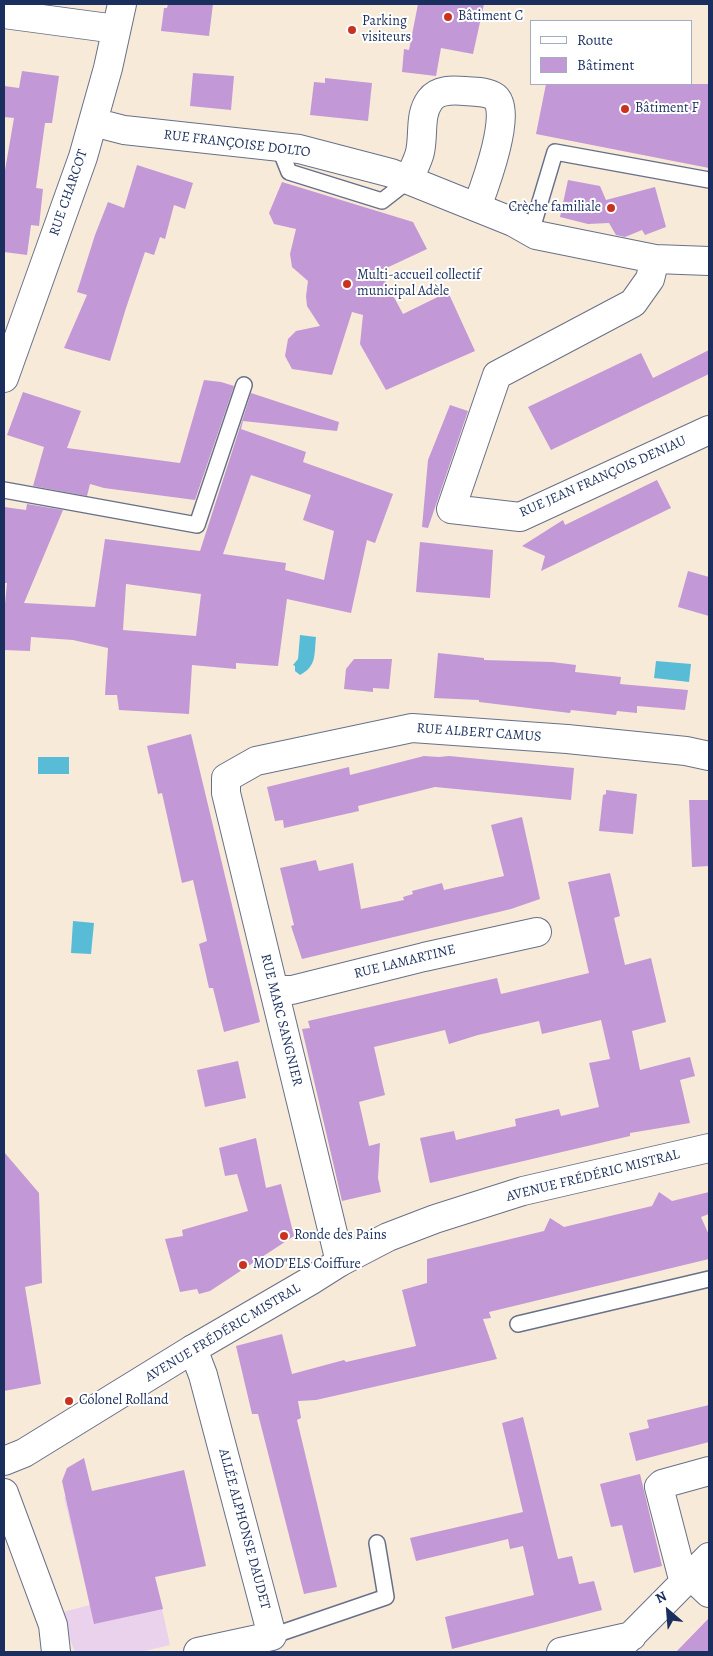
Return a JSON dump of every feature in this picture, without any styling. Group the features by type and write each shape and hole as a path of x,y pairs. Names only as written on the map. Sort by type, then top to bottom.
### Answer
{"street":[{"path":"4,14 119,16"},
{"name":"RUE CHARCOT","path":"4,378 83,157 119,16"},
{"path":"409,180 420,152 424,108 432,97 445,90 484,92 496,98 501,108 500,128 489,175 477,208"},
{"name":"RUE FRANÇOISE DOLTO","path":"92,122 124,130 299,149 391,173 513,222 536,235 655,259 709,262"},
{"name":"RUE JEAN FRANÇOIS DENIAU","path":"655,259 650,279 633,303 497,375 452,509 520,517 709,430"},
{"name":"RUE ALBERT CAMUS","path":"226,778 256,761 412,728 577,740 686,751 709,756"},
{"name":"RUE MARC SANGNIER","path":"226,778 226,793 340,1262"},
{"name":"RUE LAMARTINE","path":"274,990 292,990 424,957 537,932"},
{"name":"AVENUE FRÉDÉRIC MISTRAL","path":"4,1460 24,1454 340,1262 388,1238 435,1219 523,1191 709,1148"},
{"name":"ALLÉE ALPHONSE DAUDET","path":"194,1349 203,1375 272,1636"},
{"path":"561,1652 624,1644 699,1577 659,1487 662,1484 709,1471"},
{"path":"4,1493 53,1626 56,1652"},
{"path":"198,1652 272,1636"}],"lane":[{"path":"531,232 555,152 709,180"},
{"path":"4,490 197,525 244,385"},
{"path":"518,1324 709,1279"},
{"path":"272,1636 386,1597 376,1543"}],"shaded area":[{"path":"92,1491 114,1587 155,1577 170,1645 140,1652 75,1652 59,1613 90,1605 64,1497"}],"water":[{"path":"300,635 316,637 315,655 312,664 300,675 295,671 295,666 293,665 298,659"},
{"path":"656,661 691,664 689,682 654,678"},
{"path":"38,757 69,757 69,774 38,774"},
{"path":"73,921 94,923 91,954 71,953"}],"building":[{"path":"168,4 213,4 209,36 161,31 164,8 167,8"},
{"name":"Bâtiment C","path":"418,4 484,4 473,54 441,48 436,76 402,72 404,49 409,50"},
{"path":"22,71 59,76 52,123 45,123 36,188 43,189 39,226 31,225 27,255 4,252 4,176 14,118 4,117 4,86 19,88"},
{"path":"193,73 234,76 231,110 190,106"},
{"path":"325,78 372,83 368,121 310,115 314,82 325,83"},
{"name":"Bâtiment F","path":"709,84 709,168 536,134 546,85"},
{"path":"137,165 193,183 185,209 174,205 165,239 160,237 154,255 145,252 110,361 64,348 87,295 77,292 95,235 108,202 124,208"},
{"name":"Crèche familiale","path":"568,180 600,186 606,200 655,187 666,227 645,235 642,230 625,237 616,235 609,223 588,224 560,217"},
{"name":"Multi-accueil collectif municipal Adèle","path":"282,182 413,222 427,249 380,271 403,314 448,292 475,351 386,390 360,344 363,315 352,312 332,375 292,369 285,356 288,339 296,331 320,326 307,306 308,281 292,267 290,254 296,229 274,224 269,213"},
{"path":"709,350 709,374 551,450 528,407 641,353 653,378"},
{"path":"204,380 234,386 195,500 104,488 90,484 87,496 33,486 44,447 7,435 23,392 81,411 67,448 180,463"},
{"path":"251,393 339,422 337,431 243,421 241,429 306,452 303,462 393,494 375,543 367,540 351,613 287,599 278,666 236,663 236,669 192,665 189,714 119,710 117,695 105,695 108,648 73,640 31,637 30,651 4,650 4,614 7,583 4,583 4,507 26,510 27,504 63,510 24,603 95,607 105,539 200,551","holes":["251,475 311,495 303,520 334,531 324,580 285,570 286,563 223,554","126,584 201,594 196,636 123,630"]},
{"path":"450,405 468,411 428,528 422,527 428,460"},
{"path":"657,480 671,508 541,571 545,556 522,546 563,520 565,525"},
{"path":"420,542 493,550 490,598 416,592"},
{"path":"688,571 709,577 709,616 678,607"},
{"path":"438,653 484,658 484,660 552,662 576,665 575,672 621,677 620,684 688,690 685,710 637,706 637,713 617,711 616,715 571,710 570,713 479,702 479,700 434,698"},
{"path":"354,659 392,659 389,689 373,688 373,692 344,689 346,669"},
{"path":"191,734 260,1022 224,1032 213,988 209,988 199,944 207,941 193,880 182,883 162,793 158,794 147,746"},
{"path":"424,756 449,756 574,768 571,800 435,787 358,806 359,811 284,828 283,820 275,821 267,787 349,767 350,775"},
{"path":"606,790 637,794 633,834 599,831 603,795 606,794"},
{"path":"689,800 709,800 709,866 692,867"},
{"path":"522,817 540,899 511,909 302,959 291,926 294,925 280,868 316,860 319,871 353,863 361,909 404,900 403,897 413,894 412,891 442,883 444,890 504,876 491,825"},
{"path":"610,873 620,916 614,918 625,965 651,958 666,1022 632,1031 640,1070 690,1057 695,1076 680,1080 690,1123 630,1133 630,1136 430,1183 420,1138 454,1131 456,1140 516,1126 515,1119 559,1109 561,1116 599,1107 589,1063 610,1059 601,1020 542,1034 539,1021 478,1035 449,1044 445,1030 374,1047 385,1095 359,1102 369,1146 380,1143 378,1178 381,1192 342,1201 302,1029 310,1028 308,1021 497,978 501,994 589,973 568,882"},
{"path":"238,1061 246,1098 205,1107 197,1070"},
{"path":"256,1138 266,1188 281,1184 294,1236 210,1291 199,1294 197,1289 180,1292 165,1239 183,1236 182,1230 248,1211 237,1174 225,1176 219,1148"},
{"path":"4,1152 39,1193 42,1283 25,1287 41,1384 4,1391"},
{"path":"659,1192 672,1201 709,1192 709,1214 701,1217 709,1235 709,1259 489,1312 491,1318 483,1319 497,1359 316,1400 298,1401 301,1418 297,1420 337,1587 304,1594 258,1414 252,1414 236,1346 282,1334 292,1374 344,1360 346,1362 416,1346 402,1290 427,1283 427,1259 544,1231 550,1218 564,1227 652,1206"},
{"path":"709,1405 709,1442 636,1461 629,1433 649,1428 647,1420"},
{"path":"523,1417 558,1559 572,1556 579,1584 594,1581 602,1610 452,1649 445,1617 534,1595 523,1546 510,1549 508,1539 416,1561 410,1538 523,1512 502,1423"},
{"path":"84,1458 92,1491 184,1470 206,1566 155,1577 163,1609 94,1624 62,1481 67,1468"},
{"path":"640,1474 662,1566 634,1573 622,1525 611,1527 600,1484"},
{"path":"709,1618 709,1652 676,1652"}],"place":[{"name":"Bâtiment C","path":"448,17"},
{"name":"Parking visiteurs","path":"352,30"},
{"name":"Bâtiment F","path":"625,109"},
{"name":"Crèche familiale","path":"611,208"},
{"name":"Multi-accueil collectif municipal Adèle","path":"347,284"},
{"name":"Ronde des Pains","path":"284,1236"},
{"name":"MOD\"ELS Coiffure","path":"243,1265"},
{"name":"Colonel Rolland","path":"69,1401"}]}
